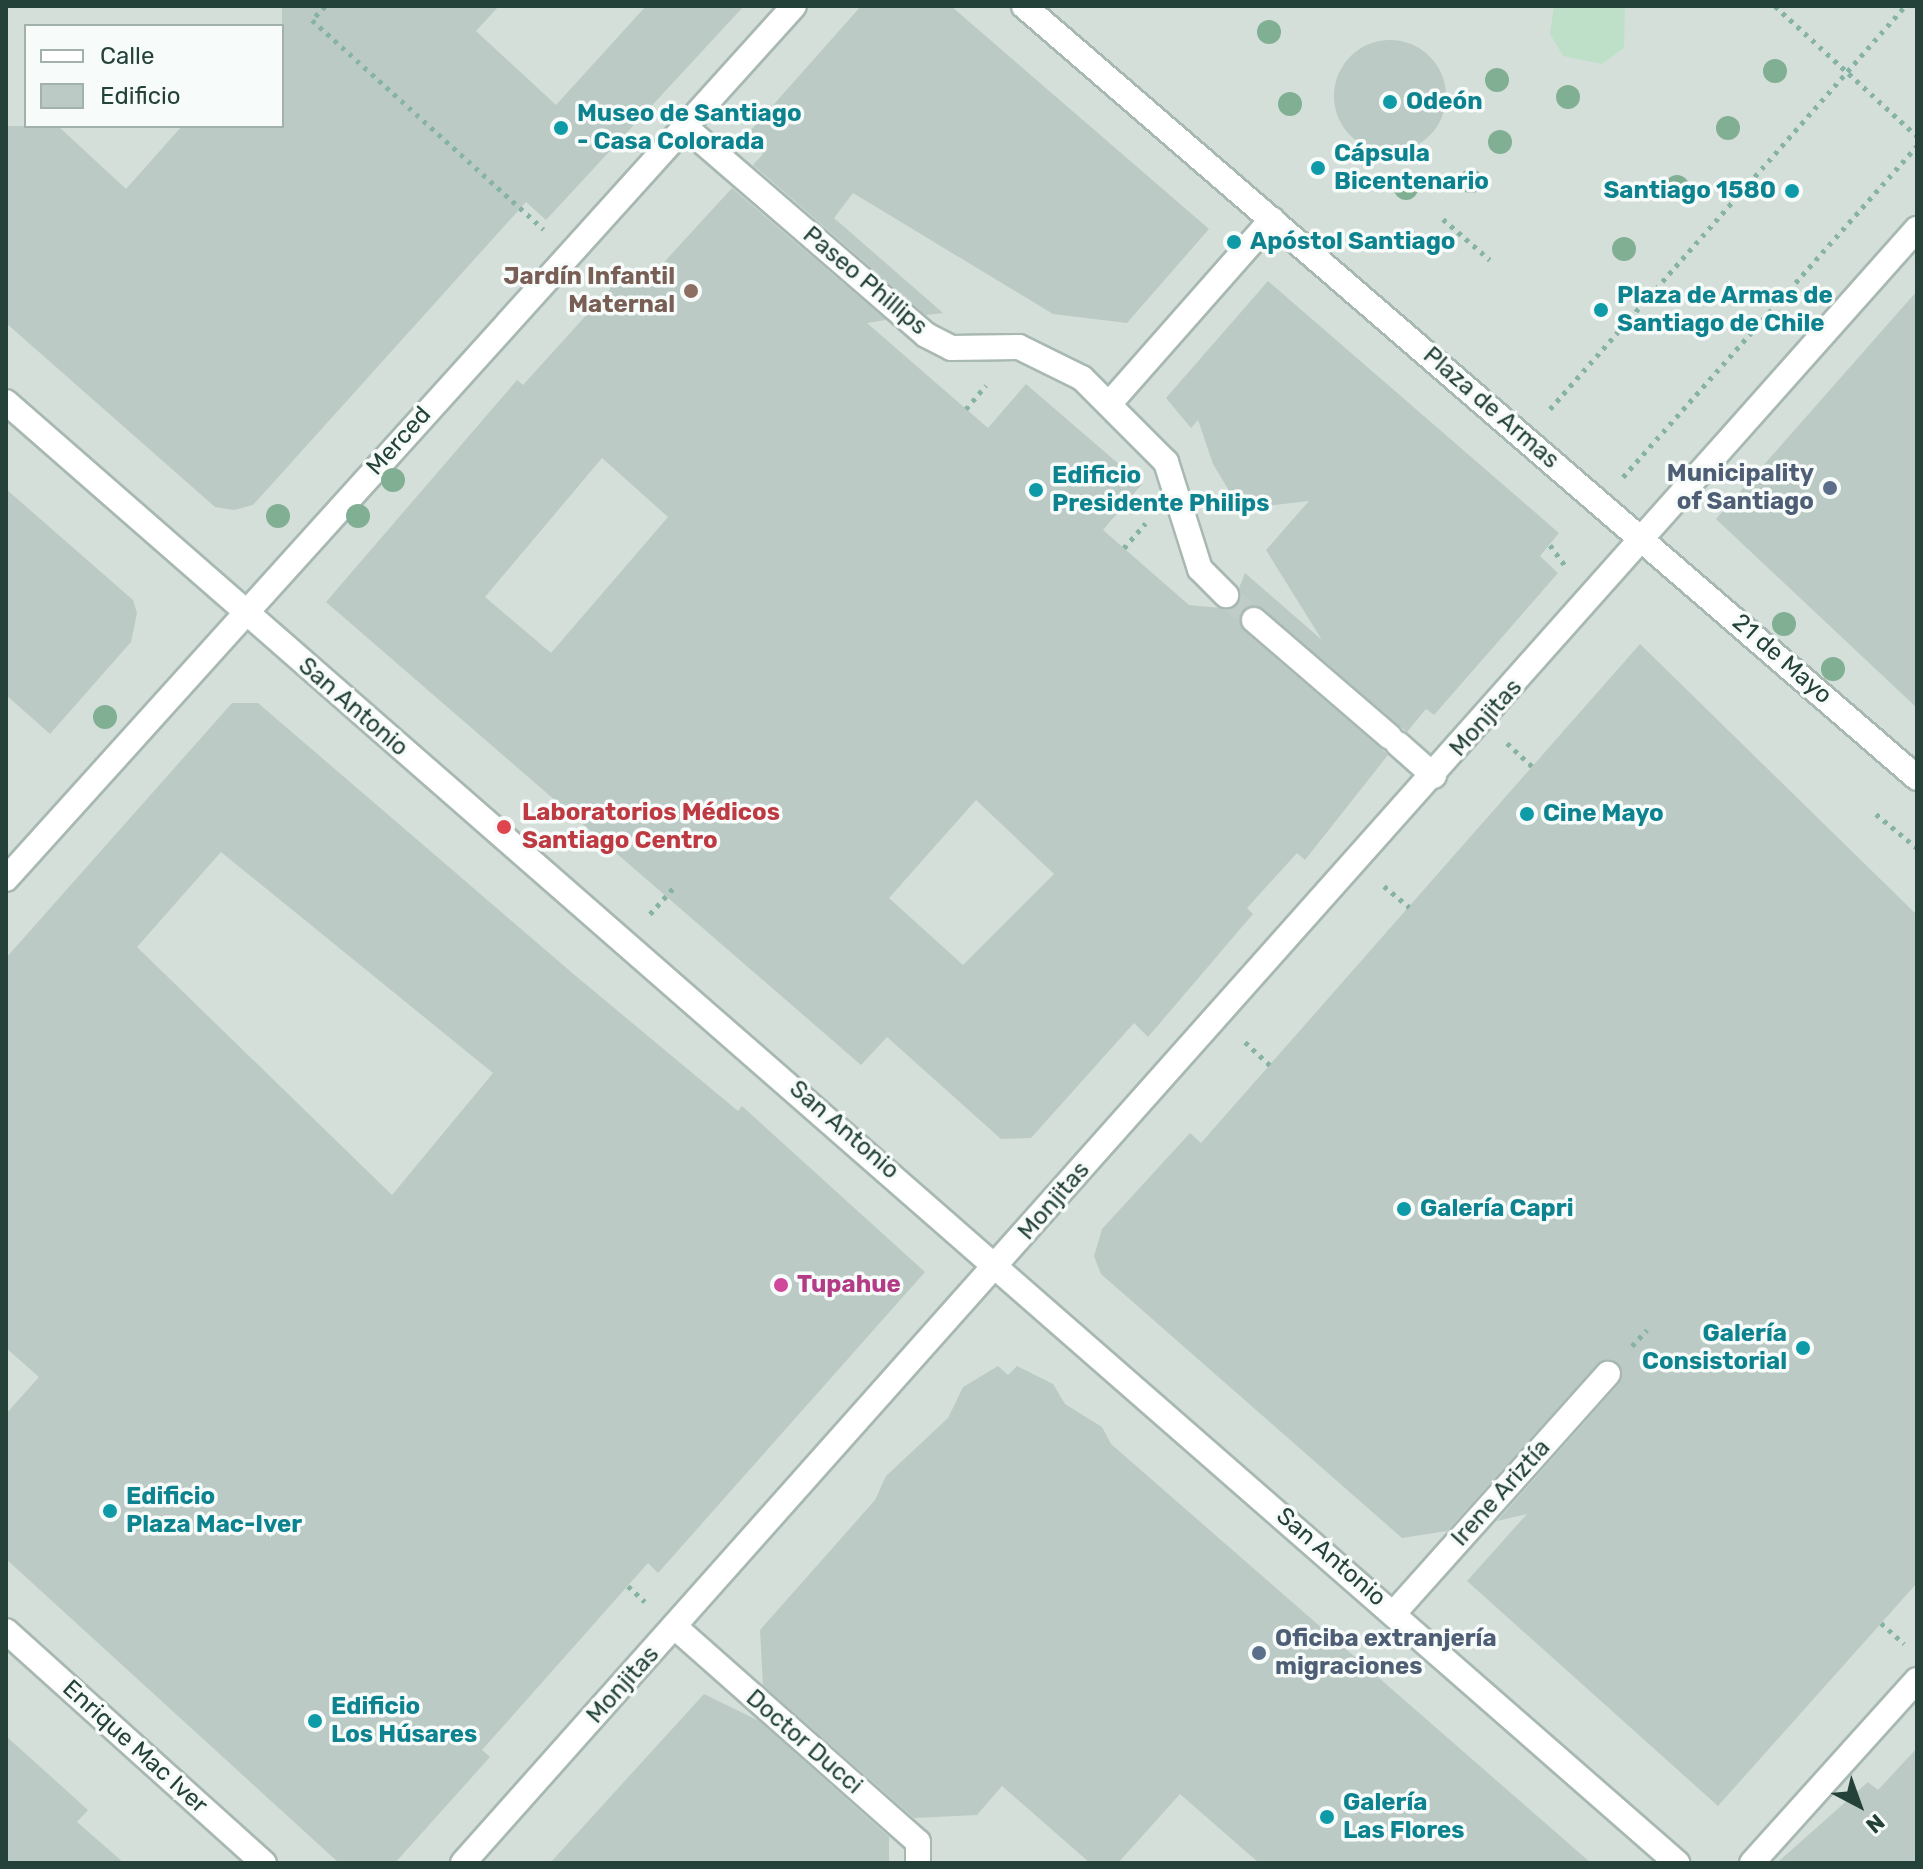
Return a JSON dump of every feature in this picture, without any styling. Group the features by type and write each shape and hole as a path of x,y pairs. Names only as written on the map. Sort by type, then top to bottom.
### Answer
{"street":[{"name":"Merced","path":"6,879 794,6"},
{"name":"Plaza de Armas","path":"1024,6 1646,540"},
{"name":"Paseo Phillips","path":"684,126 926,335 951,348 1019,347 1082,378 1166,462 1200,569 1226,595"},
{"path":"1110,403 1272,219"},
{"path":"1646,540 1917,229"},
{"name":"San Antonio","path":"6,402 245,614 999,1264 1677,1863"},
{"name":"Monjitas","path":"463,1863 1646,540"},
{"name":"21 de Mayo","path":"1646,540 1917,778"},
{"path":"1254,620 1434,776"},
{"name":"Irene Ariztía","path":"1394,1613 1608,1374"},
{"name":"Doctor Ducci","path":"675,1627 918,1842 918,1863"},
{"name":"Enrique Mac Iver","path":"6,1631 264,1863"},
{"path":"1752,1863 1917,1680"}],"path":[{"path":"325,6 312,20 569,253"},
{"path":"1775,6 1917,136"},
{"path":"1526,437 1905,6"},
{"path":"1602,502 1917,146"},
{"path":"1443,219 1490,260"},
{"path":"1876,814 1917,848"},
{"path":"1881,1623 1917,1656"}],"shaded area":[{"path":"6,6 1917,6 1917,1863 6,1863"}],"green space":[{"path":"1554,6 1625,6 1624,48 1602,64 1563,56 1550,34"}],"building":[{"path":"282,6 499,6 476,31 556,105 646,6 744,6 546,220 526,202 253,505 234,510 215,507 6,323 6,126 60,128 126,189 180,128 284,128"},
{"path":"861,6 951,6 1209,229 1127,323 1053,314 853,193 834,218 943,313 926,315 753,165 763,154 744,138"},
{"name":"Odeón","path":"1390,40 1411,44 1430,56 1442,75 1446,96 1442,117 1430,136 1411,148 1390,152 1369,148 1350,136 1338,117 1334,96 1338,75 1350,56 1369,44"},
{"path":"732,188 886,320 867,323 988,428 1026,384 1142,484 1103,530 1189,605 1231,609 1245,573 1322,640 1266,550 1309,501 1240,509 1213,464 1198,420 1191,428 1166,398 1268,281 1559,533 1540,556 1558,573 1434,715 1426,709 1407,732 1264,609 1243,610 1244,631 1388,755 1305,860 1297,853 1247,908 1253,914 1148,1037 1134,1023 1031,1138 1001,1139 887,1037 861,1065 326,602 517,380 523,385 629,268 645,283","holes":["602,458 668,517 551,653 485,597","976,800 1054,874 963,965 889,898"]},
{"name":"Municipality of Santiago","path":"1917,291 1917,708 1716,519"},
{"path":"6,489 133,600 137,613 131,642 50,734 6,695"},
{"path":"1640,644 1917,915 1917,1583 1718,1806 1467,1581 1527,1514 1497,1521 1619,1384 1617,1362 1597,1364 1447,1531 1402,1538 1101,1274 1094,1256 1102,1229 1190,1133 1201,1143"},
{"path":"232,703 258,703 577,977 738,1111 742,1106 925,1272 658,1573 648,1563 482,1750 490,1757 395,1863 339,1863 6,1559 6,1414 39,1377 6,1348 6,958","holes":["221,852 493,1073 392,1195 137,947"]},
{"path":"998,1366 1008,1375 1017,1366 1053,1384 1065,1404 1102,1427 1111,1444 1591,1863 1259,1863 1180,1794 1118,1863 1090,1863 1002,1786 977,1815 914,1818 763,1685 760,1630 875,1500 886,1476 948,1418 963,1387"},
{"path":"704,1694 759,1721 889,1837 889,1863 550,1863"},
{"path":"6,1736 88,1810 77,1822 124,1863 6,1863"},
{"path":"1917,1748 1917,1863 1777,1863 1868,1782 1878,1790"}],"tunnel":[{"path":"1226,595 1254,620"}],"place":[{"name":"Odeón","path":"1390,102"},
{"name":"Museo de Santiago - Casa Colorada","path":"561,128"},
{"name":"Cápsula Bicentenario","path":"1318,168"},
{"name":"Santiago 1580","path":"1792,191"},
{"name":"Apóstol Santiago","path":"1234,242"},
{"name":"Jardín Infantil Maternal","path":"691,291"},
{"name":"Plaza de Armas de Santiago de Chile","path":"1601,310"},
{"name":"Municipality of Santiago","path":"1830,488"},
{"name":"Edificio Presidente Philips","path":"1036,490"},
{"name":"Cine Mayo","path":"1527,814"},
{"name":"Laboratorios Médicos Santiago Centro","path":"504,827"},
{"name":"Galería Capri","path":"1404,1209"},
{"name":"Tupahue","path":"781,1285"},
{"name":"Galería Consistorial","path":"1803,1348"},
{"name":"Edificio Plaza Mac-Iver","path":"110,1511"},
{"name":"Oficiba extranjería migraciones","path":"1259,1653"},
{"name":"Edificio Los Húsares","path":"315,1721"},
{"name":"Galería Las Flores","path":"1327,1817"}]}
